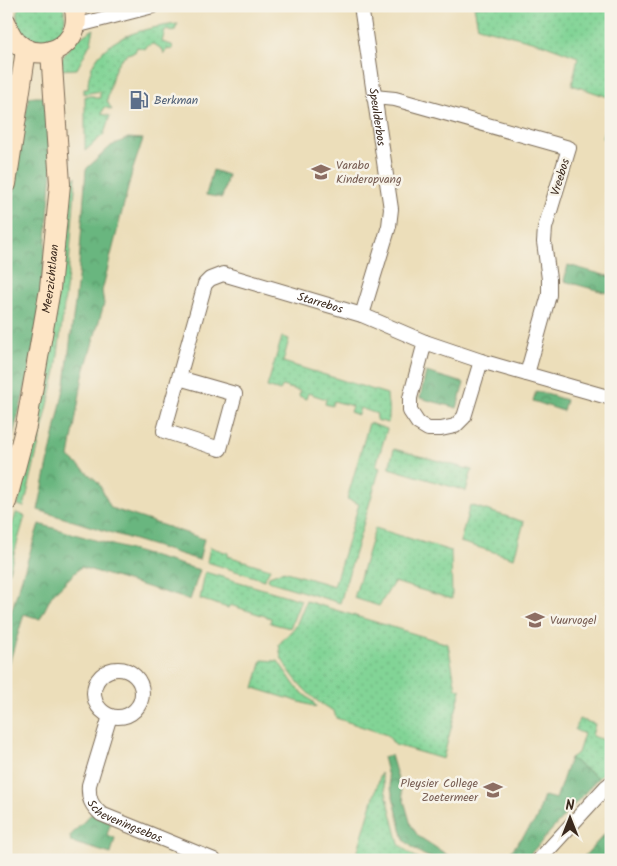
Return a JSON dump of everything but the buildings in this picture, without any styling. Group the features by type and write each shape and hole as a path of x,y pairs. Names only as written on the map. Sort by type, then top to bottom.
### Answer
{"street":[{"path":"6,14 8,6"},
{"path":"6,23 15,41 26,50 36,52 51,51 65,43 70,37 75,16 153,6"},
{"name":"Speulderbos","path":"361,6 391,209 389,226 362,315"},
{"path":"6,184 26,50"},
{"name":"Meerzichtlaan","path":"6,502 26,426 50,289 60,184 51,51"},
{"name":"Vreebos","path":"374,96 395,99 569,148 545,228 544,242 549,279 549,295 527,374"},
{"name":"Starrebos","path":"179,378 235,394 220,449 164,431 205,284 215,276 223,274 362,315 425,342 480,361 611,398"},
{"path":"425,342 410,398 410,411 418,423 428,429 455,426 464,417 480,361"},
{"name":"Scheveningsebos","path":"110,716 89,785 88,795 94,807 101,814 214,860"},
{"path":"539,860 611,783"}],"green space":[{"path":"19,6 63,6 65,21 60,32 52,38 41,40 30,37 22,31 17,21"},
{"path":"474,6 611,6 611,98 572,85 578,57 543,44 478,27"},
{"path":"178,24 174,32 165,30 162,42 172,45 173,49 166,50 164,54 163,50 154,44 147,46 145,49 137,47 135,52 127,54 117,64 107,101 112,110 104,107 102,114 110,116 104,134 85,151 85,96 100,98 100,91 84,94 84,89 88,89 90,73 96,59 106,48 132,34 147,29"},
{"path":"94,29 91,42 77,69 58,70 67,50"},
{"path":"6,41 13,52 12,72 6,72"},
{"path":"29,97 49,97 52,170 40,310 30,371 6,461 6,219"},
{"path":"611,105 611,142 602,138"},
{"path":"128,138 143,139 132,172 102,291 104,304 83,376 69,457 98,482 111,508 204,539 199,560 38,510 65,384 78,278 86,169 111,146"},
{"path":"213,170 228,175 222,198 206,195"},
{"path":"76,176 69,265 56,371 24,507 18,505 37,422 52,338 59,281 66,187"},
{"path":"568,265 611,277 611,294 564,281"},
{"path":"282,337 289,339 283,362 387,394 388,423 376,420 377,414 360,408 358,415 350,412 352,406 334,401 332,406 325,404 326,399 308,393 306,399 299,396 300,391 282,386 280,391 267,387"},
{"path":"426,372 464,383 457,408 420,398"},
{"path":"536,391 566,400 563,411 533,401"},
{"path":"369,423 387,429 376,466 380,468 340,603 268,581 269,576 283,571 334,586 359,504 347,499"},
{"path":"394,449 472,470 466,491 389,468"},
{"path":"470,505 524,522 514,558 460,542"},
{"path":"16,513 25,516 6,582 6,545"},
{"path":"39,524 200,570 190,600 81,567 52,595 40,619 24,614 6,674 6,628"},
{"path":"375,528 451,551 452,599 394,582 379,606 354,598"},
{"path":"210,547 228,553 228,556 270,569 264,580 207,562"},
{"path":"205,572 301,600 290,628 270,623 271,618 230,605 228,608 200,599"},
{"path":"306,601 448,644 456,688 461,690 443,759 395,745 387,735 336,718 334,711 311,696 298,682 282,659 279,644 296,626"},
{"path":"262,660 278,661 296,687 316,707 254,688"},
{"path":"579,719 595,724 592,736 611,742 611,767 598,778 570,758 578,753 584,734 575,730"},
{"path":"391,755 411,825 418,836 457,860 428,857 404,840 383,757"},
{"path":"570,758 598,778 525,860 504,860 536,820 544,796 556,799"},
{"path":"381,773 399,844 420,860 355,860"},
{"path":"91,814 111,822 107,835 115,838 111,854 71,842 70,836"},
{"path":"611,827 611,859 581,860"}],"place":[{"name":"Berkman","path":"139,100"},
{"name":"Varabo Kinderopvang","path":"321,172"},
{"name":"Vuurvogel","path":"535,620"},
{"name":"Pleysier College Zoetermeer","path":"493,790"}]}
